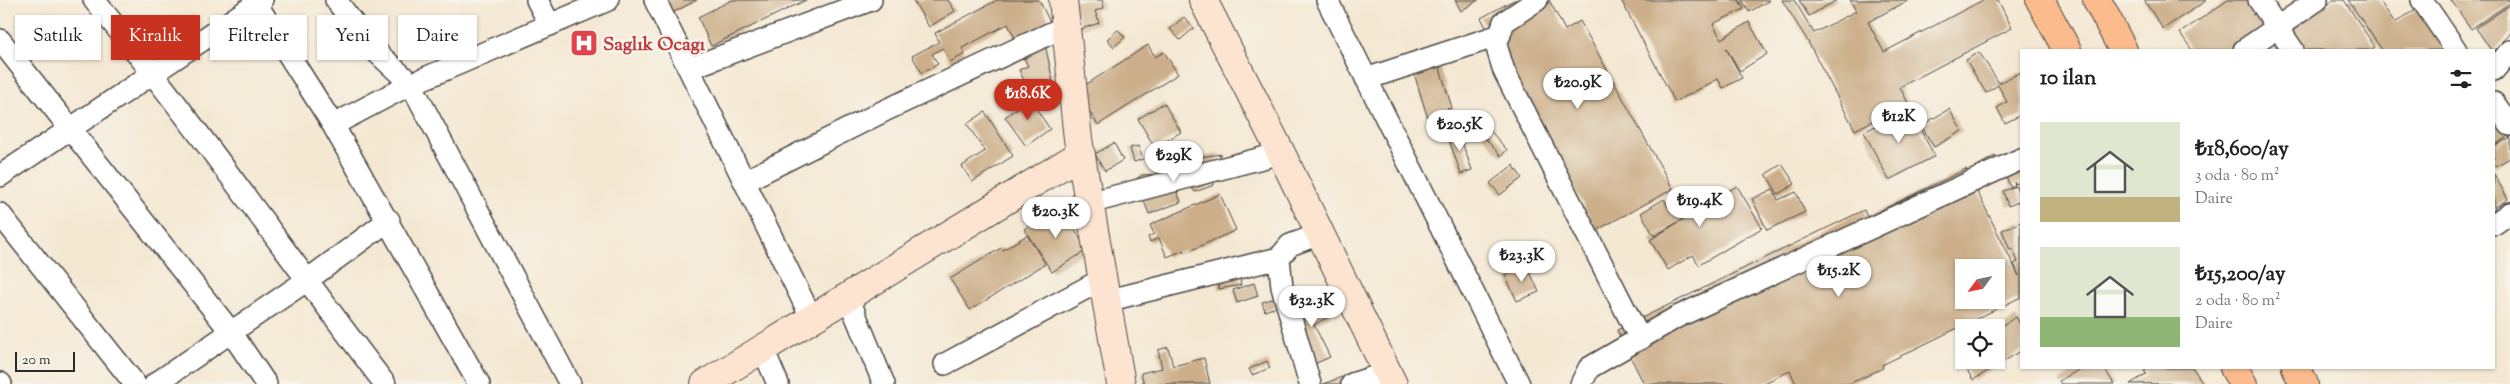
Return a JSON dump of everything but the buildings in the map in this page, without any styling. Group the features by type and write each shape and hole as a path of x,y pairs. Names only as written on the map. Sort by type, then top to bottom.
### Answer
{"highway":[{"path":"2040,0 2066,49"},
{"path":"2096,0 2123,49"},
{"path":"2235,369 2243,384"},
{"path":"2296,369 2304,384"}],"main road":[{"path":"1063,0 1064,27 1081,154 1121,384"},
{"path":"1203,0 1281,153 1390,380"},
{"path":"705,384 1081,154"}],"street":[{"path":"94,0 154,72 306,282 385,384"},
{"path":"336,0 370,46 411,84 570,384"},
{"path":"537,0 550,25"},
{"path":"333,124 411,84 608,0"},
{"path":"655,0 812,320"},
{"path":"690,68 871,0"},
{"path":"1327,0 1519,384"},
{"path":"1537,0 1504,22 1496,45 1504,71 1640,339"},
{"path":"2259,0 2292,49"},
{"path":"2246,49 2317,0"},
{"path":"2422,0 2455,49"},
{"path":"0,176 258,1 389,220 479,384"},
{"path":"745,181 884,111 1064,27"},
{"path":"1366,79 1500,35"},
{"path":"0,40 69,130 231,332 266,384"},
{"path":"2495,69 2510,51"},
{"path":"2495,104 2510,125"},
{"path":"1089,203 1281,153"},
{"path":"1580,384 1589,368 1677,317 2020,159"},
{"path":"2495,223 2510,213"},
{"path":"0,214 134,384"},
{"path":"155,384 306,282 389,220"},
{"path":"945,364 1104,290 1279,258 1290,245 1320,234"},
{"path":"1279,258 1282,287 1310,384"},
{"path":"848,297 884,384"},
{"path":"763,349 778,384"},
{"path":"1352,384 1390,380"}],"place":[{"name":"Saglık Ocagı","path":"584,43"}]}
